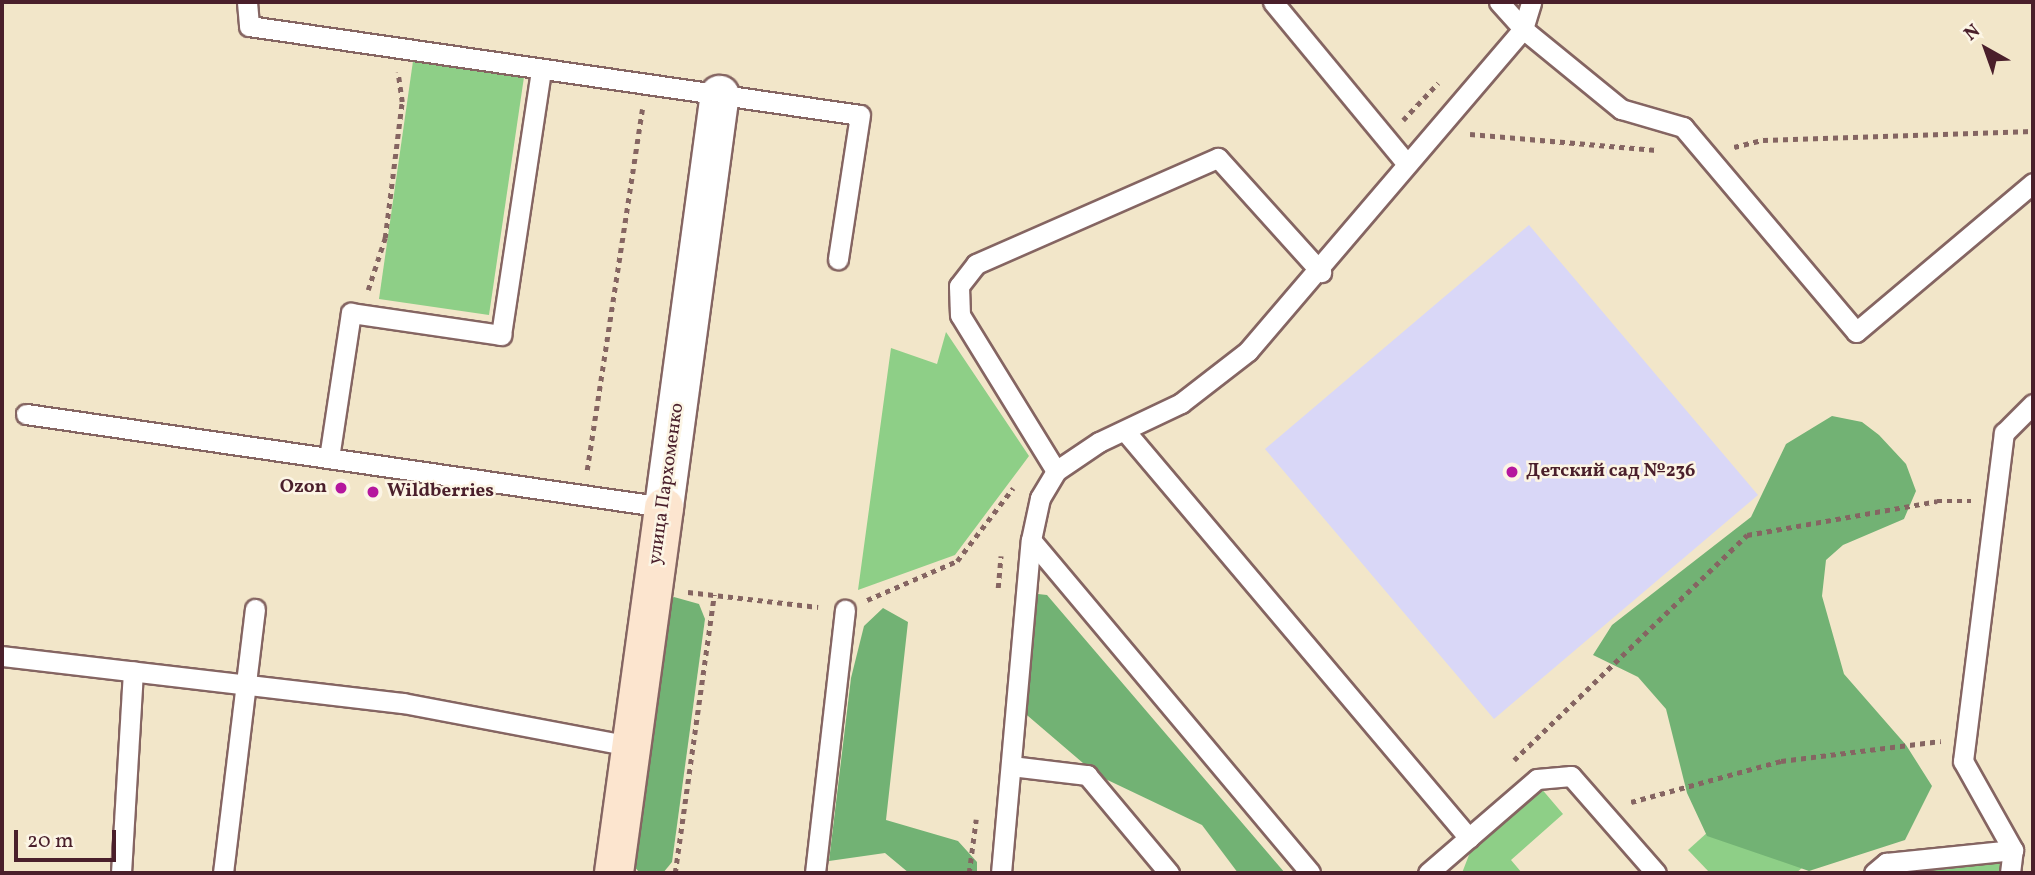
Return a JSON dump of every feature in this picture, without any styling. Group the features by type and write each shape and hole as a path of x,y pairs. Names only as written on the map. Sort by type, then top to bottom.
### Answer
{"street":[{"name":"улица Пархоменко","path":"614,873 720,94"}],"lane":[{"path":"247,2 249,26 860,115 838,259"},
{"path":"1273,2 1407,164"},
{"path":"1499,2 1523,29 1621,109 1684,127 1856,332 2033,183"},
{"path":"1003,872 1031,540 1040,498 1056,471 1181,403 1248,351 1321,272 1434,131 1523,29 1531,2"},
{"path":"329,458 351,313 501,335 541,69"},
{"path":"1056,471 960,315 959,286 976,264 1218,158 1321,272"},
{"path":"2010,873 2013,850 1963,761 2004,433 2033,404"},
{"path":"26,414 664,507"},
{"path":"1125,432 1469,838"},
{"path":"1031,540 1310,873"},
{"path":"223,873 255,609"},
{"path":"815,873 845,610"},
{"path":"2,656 403,703 631,746"},
{"path":"121,873 133,671"},
{"path":"1011,766 1087,775 1169,873"},
{"path":"1428,873 1537,779 1571,776 1656,873"},
{"path":"1874,873 1886,863 2013,850"}],"path":[{"path":"363,315 385,238 402,102 387,46"},
{"path":"584,496 645,84"},
{"path":"1387,139 1396,127 1706,154 1763,141 2033,131"},
{"path":"653,588 845,610 957,561 1044,453"},
{"path":"1503,771 1747,535 1937,502 1995,501"},
{"path":"675,873 714,595"},
{"path":"1601,810 1781,761 1966,738"}],"shaded area":[{"name":"Детский сад №236","path":"1529,225 1758,495 1494,719 1265,449"}],"green space":[{"path":"413,61 524,77 489,315 379,299"},
{"path":"946,332 1029,456 955,555 858,590 891,348 937,364"},
{"path":"1832,416 1862,422 1879,435 1906,464 1916,491 1904,519 1843,545 1826,560 1822,596 1844,674 1906,745 1932,786 1905,840 1809,871 1707,836 1687,793 1666,709 1638,677 1593,655 1612,625 1751,517 1786,444"},
{"path":"1038,594 1047,595 1285,873 1238,873 1202,825 1097,775 1021,710"},
{"path":"674,597 699,604 705,619 672,862 663,873 640,873 629,861 666,601"},
{"path":"883,608 908,622 886,820 958,841 977,862 977,873 909,873 885,853 829,861 851,678 864,626"},
{"path":"1761,784 1822,851 1796,873 1710,873 1688,850"},
{"path":"1540,787 1563,814 1511,860 1522,873 1462,873 1474,842"},
{"path":"2008,854 2006,873 1900,873 1895,867"}],"place":[{"name":"Детский сад №236","path":"1512,472"},
{"name":"Ozon","path":"341,488"},
{"name":"Wildberries","path":"373,492"}]}
